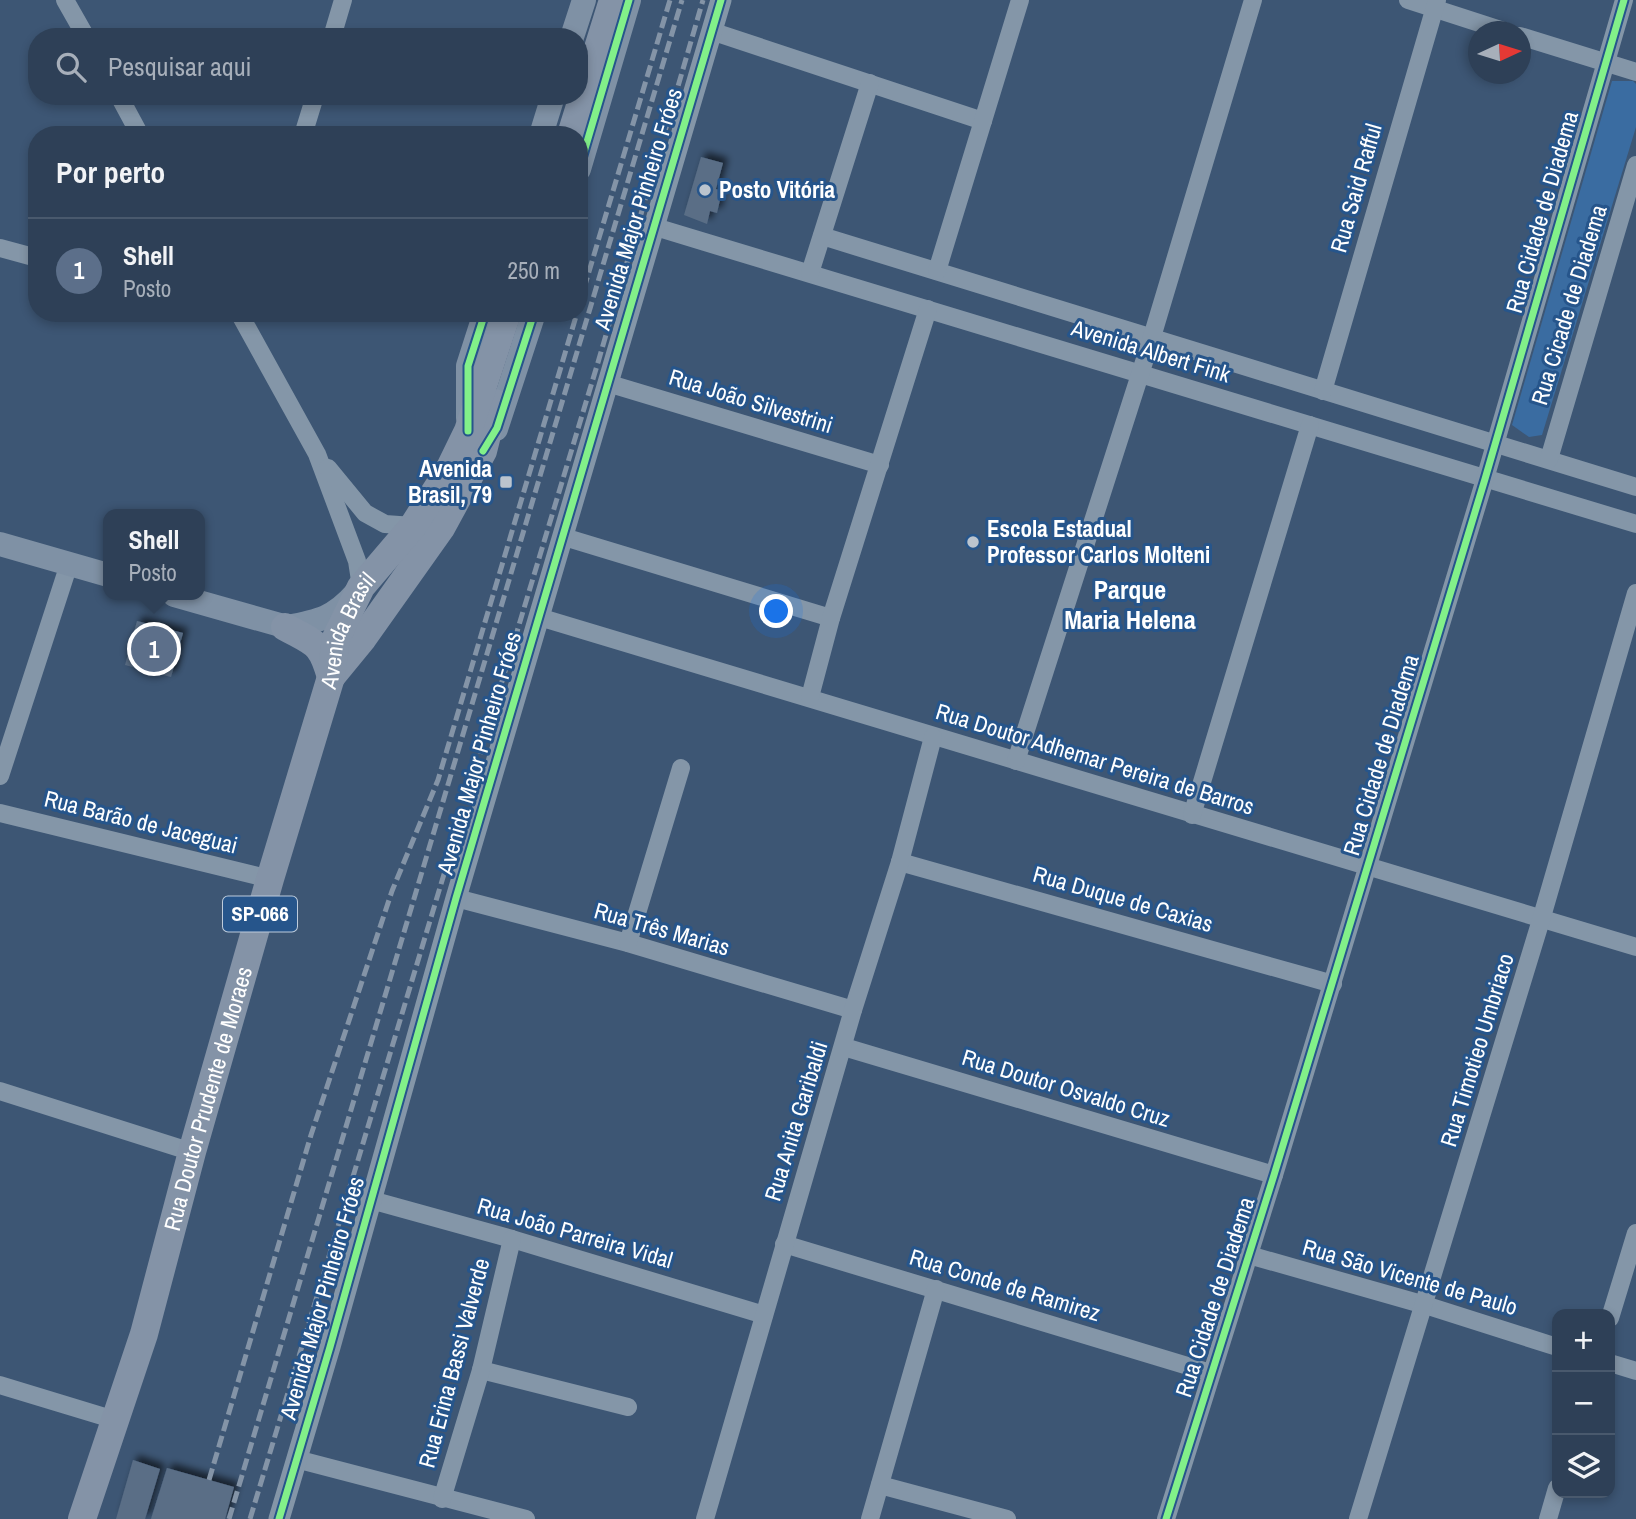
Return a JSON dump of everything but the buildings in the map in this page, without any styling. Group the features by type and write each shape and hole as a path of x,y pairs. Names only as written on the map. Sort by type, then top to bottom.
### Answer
{"highway":[{"path":"588,39 600,0"},
{"path":"588,80 613,0"},
{"path":"563,126 568,105"},
{"path":"574,126 580,105"},
{"name":"Avenida Brasil","path":"331,677 350,638 441,528 476,441 504,322"},
{"name":"Avenida Brasil","path":"350,638 361,587 413,526 476,441"},
{"path":"285,627 320,648 325,655 331,677"},
{"name":"Rua Doutor Prudente de Moraes","path":"82,1519 144,1334 192,1152 331,677"}],"main road":[{"path":"575,28 584,0"},
{"path":"588,139 629,0"},
{"path":"544,126 551,105"},
{"name":"Avenida Brasil","path":"476,441 497,428 531,322"},
{"path":"0,544 103,574"},
{"path":"285,627 331,616 345,606 361,587"},
{"path":"191,600 285,627 350,638"}],"street":[{"path":"65,0 81,28"},
{"path":"335,28 343,0"},
{"name":"Avenida Major Pinheiro Fróes","path":"279,1519 456,898 721,0"},
{"path":"937,271 1020,0"},
{"path":"1016,761 1152,337 1253,0"},
{"path":"1408,0 1436,4 1479,21"},
{"name":"Rua Cidade de Diadema","path":"1166,1519 1333,984 1485,478 1624,0"},
{"name":"Rua Said Rafful","path":"1322,391 1436,4"},
{"path":"712,31 983,121"},
{"path":"1531,39 1636,72"},
{"path":"810,273 870,83"},
{"path":"124,105 135,126"},
{"path":"306,126 312,105"},
{"name":"Rua Cicade de Diadema","path":"1549,460 1636,165"},
{"name":"Avenida Albert Fink","path":"653,226 1636,524"},
{"name":"Avenida Albert Fink","path":"822,236 1636,487"},
{"path":"0,248 28,256"},
{"path":"810,697 831,618 928,309"},
{"path":"243,322 317,454 357,561 361,587"},
{"name":"Rua João Silvestrini","path":"607,383 880,465"},
{"path":"1192,815 1310,425"},
{"path":"317,454 365,513 385,524 413,526"},
{"path":"564,537 831,618"},
{"path":"0,776 69,564"},
{"name":"Rua Timotieo Umbriaco","path":"1358,1519 1541,920 1636,593"},
{"name":"Rua Doutor Adhemar Pereira de Barros","path":"539,617 1636,947"},
{"name":"Rua Anita Garibaldi","path":"705,1519 853,1010 900,862 933,737"},
{"path":"628,943 681,768"},
{"name":"Rua Barão de Jaceguai","path":"0,813 270,879"},
{"name":"Rua Duque de Caxias","path":"900,862 1333,984"},
{"name":"Rua Três Marias","path":"456,898 628,943 853,1010"},
{"name":"Rua Doutor Osvaldo Cruz","path":"844,1047 1275,1175"},
{"path":"0,1091 192,1152"},
{"name":"Rua João Parreira Vidal","path":"371,1200 512,1239 764,1315"},
{"path":"1613,1309 1636,1233"},
{"name":"Rua Erina Bassi Valverde","path":"442,1499 481,1370 512,1239"},
{"name":"Rua Conde de Ramirez","path":"784,1244 1211,1373"},
{"name":"Rua São Vicente de Paulo","path":"1249,1255 1425,1305 1552,1345"},
{"path":"870,1519 936,1289"},
{"path":"1615,1365 1636,1371"},
{"path":"481,1370 628,1407"},
{"path":"0,1385 116,1420"},
{"path":"296,1459 526,1519"},
{"path":"880,1485 1007,1519"},
{"path":"1548,1519 1554,1498"}],"shaded area":[{"path":"1612,81 1633,81 1636,84 1636,127 1542,435 1529,437 1512,425"}],"railway":[{"path":"588,275 670,0"},
{"path":"588,315 682,0"},
{"path":"250,1519 599,359 703,0"},
{"path":"209,1480 311,1135 392,891 438,780 574,322"},
{"path":"229,1519 586,322"}],"cycle path":[{"path":"588,139 629,0"},
{"path":"279,1519 456,898 721,0"},
{"path":"1166,1519 1274,1175 1485,479 1624,0"},
{"path":"468,431 468,366 482,322"},
{"path":"483,451 497,428 531,322"}],"place":[{"name":"Posto Vitória","path":"705,190"},
{"name":"Avenida Brasil, 79","path":"506,482"},
{"name":"Escola Estadual Professor Carlos Molteni","path":"973,542"},
{"name":"Shell","path":"154,649"}],"district":[{"name":"Parque Maria Helena","path":"1130,605"}]}
